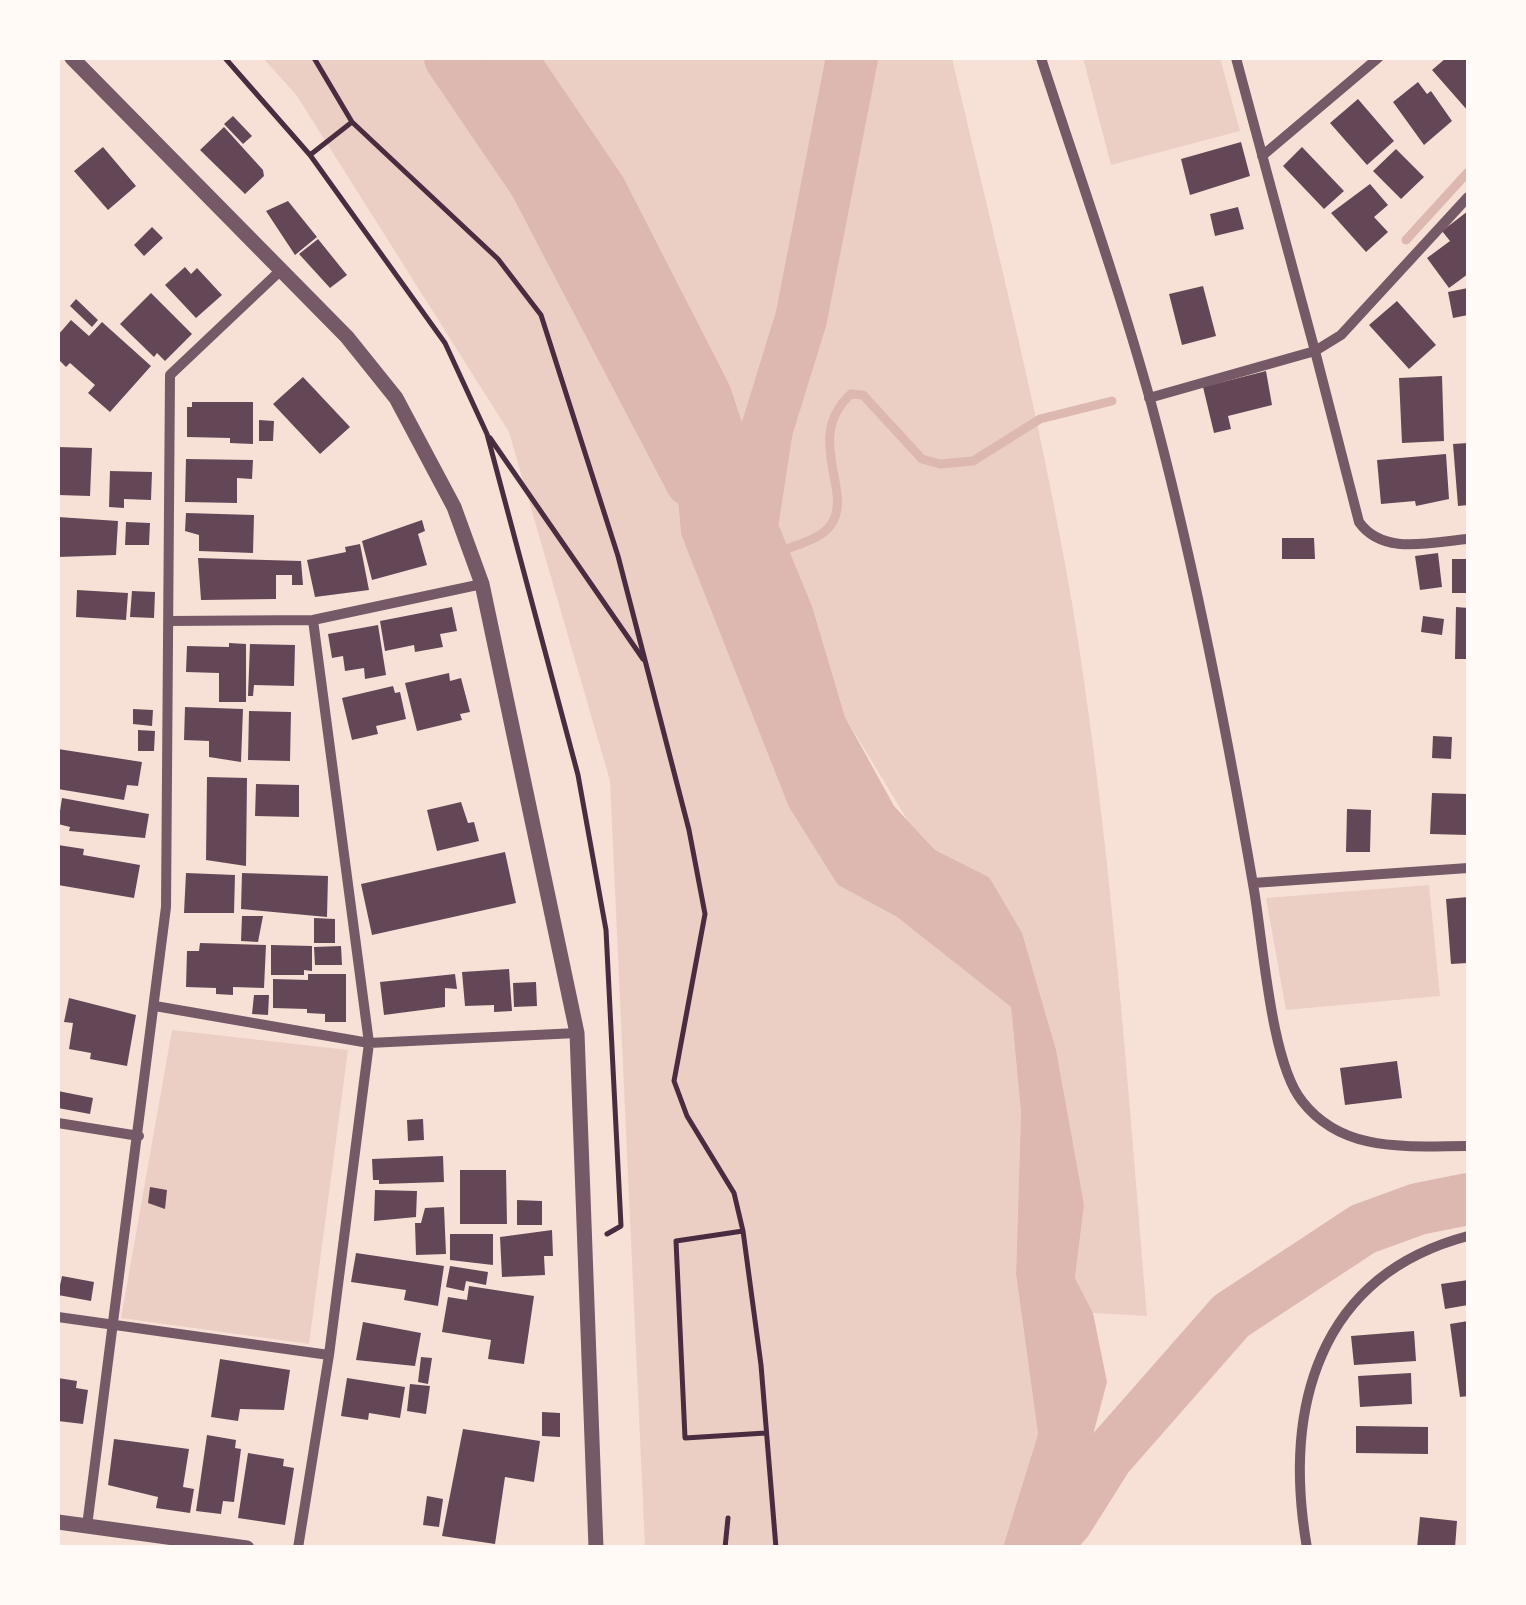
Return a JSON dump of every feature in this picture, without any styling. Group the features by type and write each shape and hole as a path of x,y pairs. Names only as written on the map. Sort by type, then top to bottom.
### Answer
{"street":[{"path":"72,58 347,336 396,398 454,507 482,584 577,1032 596,1548"},
{"path":"1041,58 1150,398 1178,508 1253,884 1284,1070 1299,1098 1320,1122 1345,1136 1384,1146 1468,1146"},
{"path":"1236,58 1358,522 1369,536 1386,544 1468,539"},
{"path":"1262,156 1378,58"},
{"path":"1150,398 1315,351 1342,336 1468,197"},
{"path":"87,1526 166,908 170,375 281,270"},
{"path":"169,621 313,620 482,584"},
{"path":"298,1548 329,1355 369,1043 313,620"},
{"path":"1253,884 1468,868"},
{"path":"155,1006 369,1043 577,1032"},
{"path":"58,1123 138,1136"},
{"path":"1307,1548 1299,1502 1300,1434 1317,1363 1334,1327 1355,1298 1382,1278 1417,1256 1468,1236"},
{"path":"58,1317 329,1355"},
{"path":"58,1522 247,1548"}],"path":[{"path":"314,58 352,122 498,259 541,315 618,556 689,830 704,914 674,1081 687,1116 734,1194 743,1231 776,1548"},
{"path":"310,155 352,122"},
{"path":"487,434 645,661"},
{"path":"743,1231 676,1241 685,1438 766,1433"},
{"path":"725,1548 728,1518"}],"shaded area":[{"path":"263,58 425,58 586,263 636,341 676,477 681,534 838,885 897,917 1011,1007 1021,1113 1016,1274 1038,1434 1003,1547 645,1547 610,781 509,432 297,96"},
{"path":"425,58 542,58 623,177 730,386 766,494 812,606 845,717 894,806 935,850 989,877 1022,933 1056,1050 1084,1205 1075,1278 1093,1313 1107,1382 1093,1435 1103,1502 1076,1547 1003,1547 1038,1434 1016,1274 1021,1113 1011,1007 897,917 838,885 789,807 681,534 676,477 636,340 586,263"},
{"path":"542,58 952,58 1060,534 1086,692 1108,870 1147,1316 1093,1313 1075,1278 1084,1204 989,877 935,850 908,821 845,717 812,606 766,494 730,386"},
{"path":"1083,58 1220,58 1240,131 1111,165"},
{"path":"1429,885 1440,996 1286,1010 1266,898"},
{"path":"172,1030 348,1050 309,1344 121,1318"}],"building":[{"path":"1446,58 1468,58 1468,111 1432,70"},
{"path":"1418,82 1427,94 1431,91 1452,121 1424,145 1393,102"},
{"path":"1358,99 1394,141 1367,165 1330,123"},
{"path":"233,116 252,136 243,144 224,124"},
{"path":"224,127 263,170 264,176 245,194 200,150"},
{"path":"1241,142 1250,176 1190,195 1181,159"},
{"path":"103,147 136,186 108,210 74,171"},
{"path":"1302,147 1344,191 1324,209 1283,166"},
{"path":"1396,149 1424,177 1401,199 1373,171"},
{"path":"1370,184 1388,205 1374,217 1388,232 1366,252 1331,213"},
{"path":"288,201 317,237 295,255 266,211"},
{"path":"1238,207 1244,229 1215,236 1210,214"},
{"path":"1468,211 1468,274 1449,288 1427,258 1450,241 1442,231"},
{"path":"152,227 163,238 144,256 134,245"},
{"path":"318,239 347,275 330,288 299,254"},
{"path":"185,267 191,274 197,268 222,295 196,318 165,285"},
{"path":"1203,286 1216,336 1182,345 1169,294"},
{"path":"1468,288 1468,315 1453,318 1448,292"},
{"path":"151,293 192,334 165,361 157,353 154,357 120,324"},
{"path":"76,299 98,320 92,327 70,306"},
{"path":"1397,301 1436,345 1409,369 1369,325"},
{"path":"71,320 89,336 102,322 151,366 110,412 88,393 95,385 70,363 66,367 58,359 58,335"},
{"path":"1266,371 1272,405 1228,416 1231,429 1214,433 1203,387"},
{"path":"1442,376 1444,441 1402,443 1399,378"},
{"path":"303,377 350,427 320,454 273,404"},
{"path":"192,402 253,402 253,444 230,443 230,438 187,437 187,407 192,407"},
{"path":"259,420 274,421 273,441 259,441"},
{"path":"1468,443 1468,505 1458,506 1453,444"},
{"path":"58,447 92,448 90,496 58,495"},
{"path":"1446,454 1449,499 1416,506 1415,501 1381,504 1377,460"},
{"path":"186,459 253,460 252,479 237,478 237,503 185,502"},
{"path":"110,471 152,472 151,500 124,499 124,508 109,507"},
{"path":"186,513 254,515 253,553 199,551 199,535 185,531"},
{"path":"58,517 118,521 116,555 58,557"},
{"path":"422,520 425,531 418,534 427,565 372,580 362,541"},
{"path":"126,522 150,523 149,545 125,545"},
{"path":"1282,538 1314,538 1315,559 1282,559"},
{"path":"360,544 369,590 315,597 307,560 346,552 345,547"},
{"path":"1438,553 1442,587 1420,590 1415,556"},
{"path":"198,558 301,561 303,585 292,585 292,575 276,575 276,599 201,600"},
{"path":"1452,559 1468,559 1468,593 1452,593"},
{"path":"77,590 128,593 126,620 76,617"},
{"path":"132,591 155,592 154,618 130,617"},
{"path":"452,607 457,631 440,634 443,647 415,652 414,645 385,651 380,621"},
{"path":"1456,607 1468,608 1468,659 1455,659"},
{"path":"1423,616 1444,619 1442,635 1421,632"},
{"path":"378,625 386,675 365,679 364,668 345,671 343,656 332,658 328,634"},
{"path":"229,643 246,644 246,702 219,702 219,673 186,672 187,646 229,647"},
{"path":"250,644 295,645 294,686 254,685 253,696 248,696"},
{"path":"449,673 450,681 461,678 470,712 460,714 462,720 417,731 405,683"},
{"path":"393,686 395,693 400,692 406,719 376,726 378,734 352,740 342,698"},
{"path":"185,707 243,709 241,762 209,757 209,741 184,740"},
{"path":"133,709 153,710 152,726 133,724"},
{"path":"249,711 291,712 290,761 248,760"},
{"path":"138,730 155,731 154,751 138,751"},
{"path":"1433,736 1452,737 1451,759 1432,758"},
{"path":"58,749 142,762 138,786 127,785 124,800 58,789"},
{"path":"207,777 247,778 246,866 206,860"},
{"path":"256,784 299,785 299,817 255,816"},
{"path":"1432,793 1468,794 1468,835 1430,834"},
{"path":"62,798 149,814 145,838 69,831 70,827 58,824"},
{"path":"461,802 468,823 474,822 479,841 437,851 427,810"},
{"path":"1347,809 1371,810 1370,852 1346,852"},
{"path":"58,845 84,849 83,855 140,865 134,898 58,885"},
{"path":"505,852 516,903 372,935 361,884"},
{"path":"186,873 235,875 234,913 184,913"},
{"path":"242,873 328,876 327,917 241,909"},
{"path":"1468,897 1468,963 1451,964 1446,899"},
{"path":"242,916 263,916 258,942 241,941"},
{"path":"314,918 335,919 335,943 314,943"},
{"path":"200,943 266,945 264,988 233,987 233,995 216,994 216,988 186,987 187,951 199,951"},
{"path":"271,945 312,946 312,971 304,970 304,975 271,975"},
{"path":"341,946 342,965 315,965 314,947"},
{"path":"509,969 512,1011 494,1012 494,1005 465,1006 462,972"},
{"path":"308,974 346,974 346,1022 325,1022 325,1014 307,1013 307,1009 273,1008 273,979 308,980"},
{"path":"455,974 457,989 445,988 445,1007 384,1015 380,982"},
{"path":"536,982 537,1006 514,1007 513,983"},
{"path":"254,995 269,995 268,1015 252,1014"},
{"path":"69,998 136,1015 127,1066 90,1059 91,1053 69,1049 73,1023 64,1022"},
{"path":"1397,1061 1402,1098 1345,1105 1340,1068"},
{"path":"58,1091 93,1098 90,1114 58,1108"},
{"path":"423,1119 424,1140 408,1141 407,1120"},
{"path":"443,1156 444,1182 379,1184 379,1180 373,1180 372,1159"},
{"path":"460,1170 506,1170 507,1224 460,1224"},
{"path":"150,1187 167,1190 165,1209 148,1203"},
{"path":"375,1190 417,1191 416,1217 374,1221"},
{"path":"517,1200 542,1201 542,1225 517,1225"},
{"path":"444,1207 446,1254 416,1255 415,1223 421,1223 425,1208"},
{"path":"552,1230 553,1256 544,1256 545,1275 502,1277 500,1237"},
{"path":"450,1234 493,1234 493,1265 450,1260"},
{"path":"356,1253 444,1266 438,1306 404,1300 406,1290 351,1282"},
{"path":"450,1266 488,1272 486,1285 466,1281 464,1291 446,1287"},
{"path":"62,1276 94,1282 91,1301 58,1295"},
{"path":"1468,1280 1468,1305 1445,1309 1441,1284"},
{"path":"469,1286 534,1296 524,1364 488,1359 491,1340 442,1332 448,1297 467,1300"},
{"path":"1468,1321 1468,1396 1460,1397 1450,1324"},
{"path":"363,1322 421,1333 415,1366 356,1360"},
{"path":"1414,1331 1416,1361 1354,1365 1351,1336"},
{"path":"421,1357 432,1358 428,1384 418,1382"},
{"path":"220,1359 290,1370 284,1410 240,1409 238,1421 211,1417"},
{"path":"1411,1373 1412,1404 1360,1407 1358,1376"},
{"path":"58,1378 77,1381 76,1388 88,1390 83,1424 58,1421"},
{"path":"347,1378 405,1387 400,1418 369,1413 368,1420 341,1416"},
{"path":"410,1384 430,1386 426,1414 407,1411"},
{"path":"542,1412 560,1413 560,1437 542,1436"},
{"path":"1356,1426 1428,1427 1428,1454 1356,1453"},
{"path":"463,1429 540,1441 534,1482 505,1477 495,1544 442,1536"},
{"path":"207,1435 236,1440 235,1448 241,1449 234,1502 223,1501 221,1514 196,1511"},
{"path":"114,1439 189,1449 183,1487 194,1489 190,1513 156,1508 158,1497 108,1485"},
{"path":"248,1453 284,1459 283,1466 294,1468 285,1525 238,1518"},
{"path":"427,1496 443,1499 439,1527 423,1525"},
{"path":"1420,1517 1457,1521 1455,1548 1417,1548"}],"waterway":[{"path":"450,58 535,183 691,481"},
{"path":"749,545 767,429 801,319 852,58"},
{"path":"1406,240 1468,172"},
{"path":"781,551 820,535 836,513 831,429 837,411 851,394 863,395 922,459 940,464 973,461 1040,419 1112,401"},
{"path":"1043,1548 1067,1521 1108,1456 1231,1316 1363,1229 1418,1209 1468,1199"}]}
